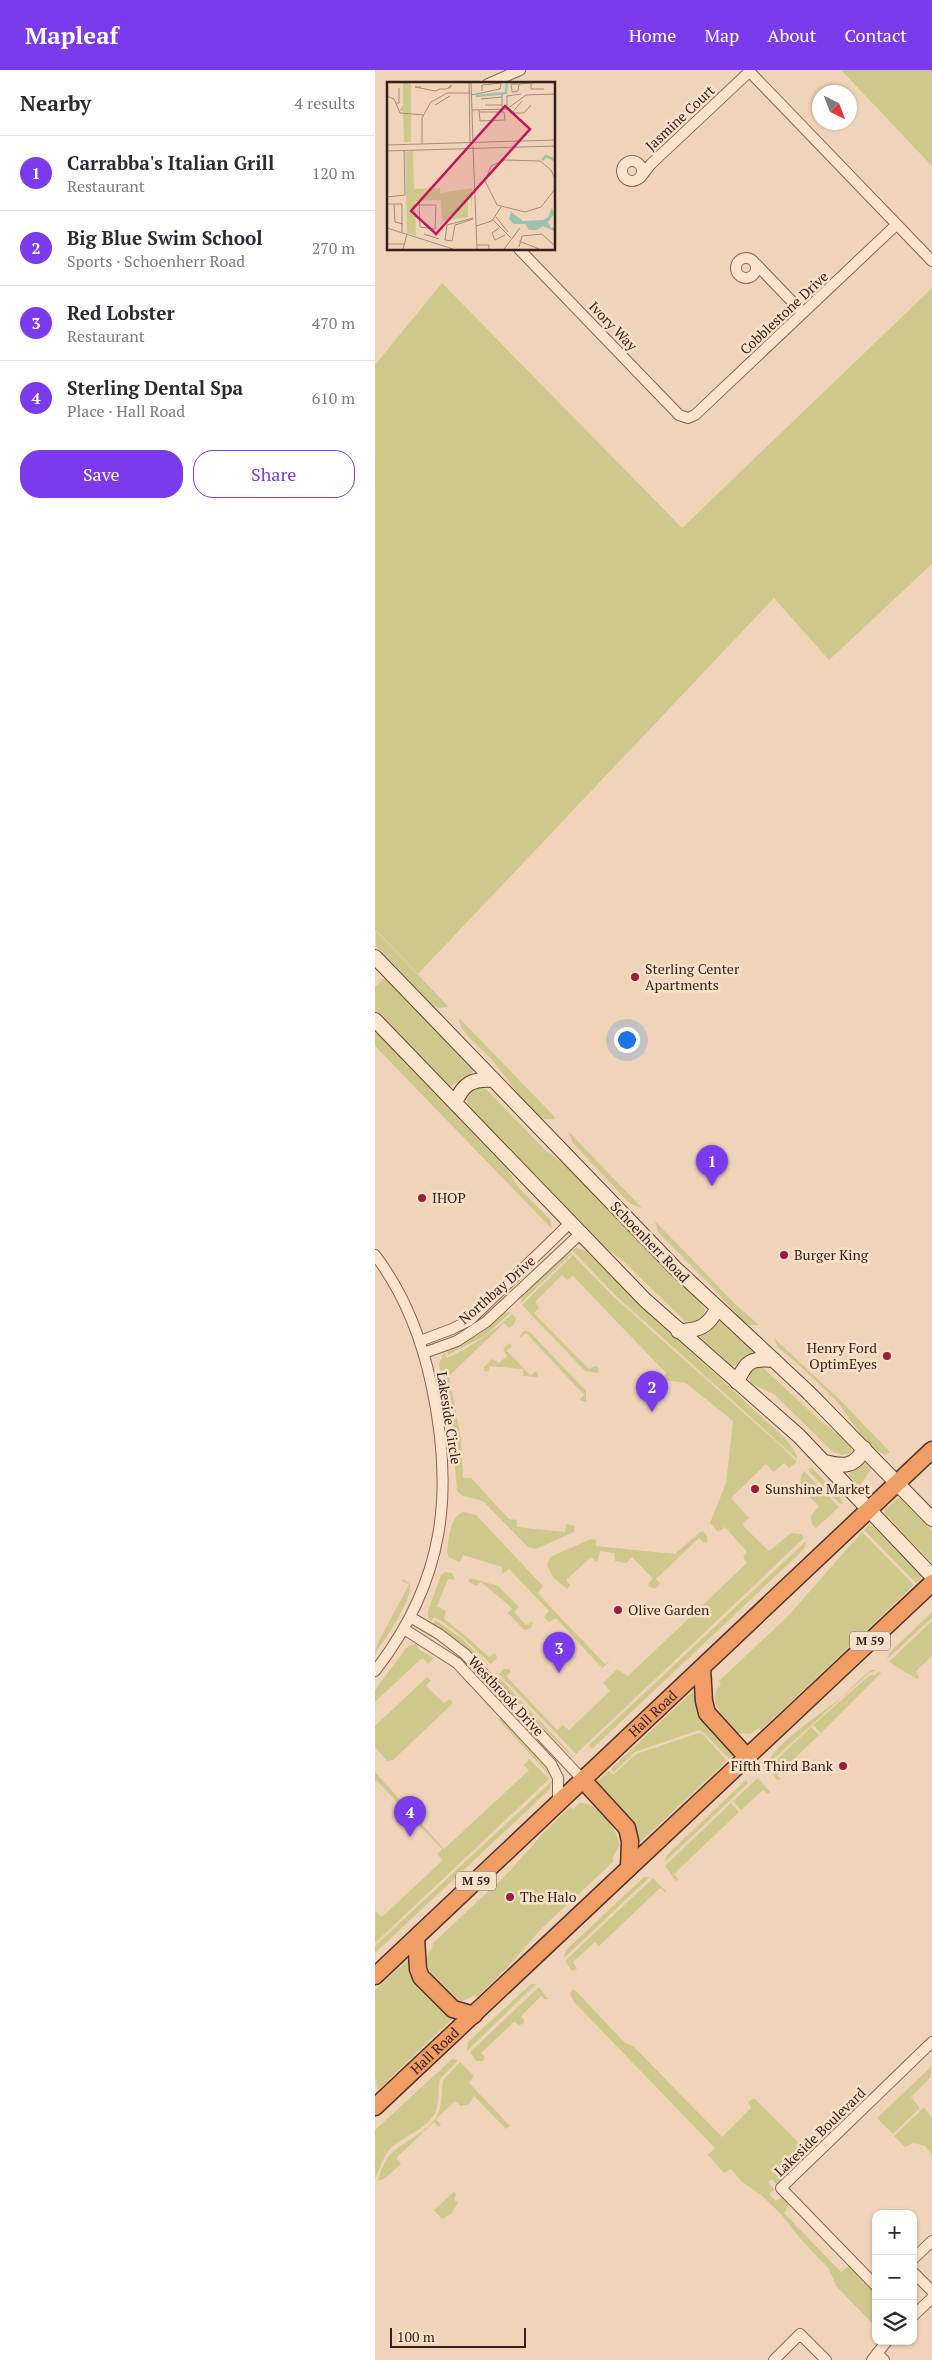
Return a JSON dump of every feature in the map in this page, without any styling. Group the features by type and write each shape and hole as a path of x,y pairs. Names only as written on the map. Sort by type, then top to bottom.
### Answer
{"highway":[{"name":"Hall Road","path":"375,1976 932,1450"},
{"name":"Hall Road","path":"375,2108 932,1583"},
{"path":"702,1668 704,1701 707,1713 747,1757"},
{"path":"583,1780 627,1828 630,1841 629,1868"},
{"path":"416,1938 417,1962 421,1977 453,2009 474,2014"}],"main road":[{"path":"375,976 377,959"},
{"name":"Schoenherr Road","path":"377,959 662,1255 774,1360 864,1448 932,1519"},
{"path":"375,1020 580,1234 678,1330 789,1426 932,1576"},
{"path":"455,1103 462,1089 471,1081 494,1080"},
{"path":"678,1330 691,1331 704,1327 717,1308"},
{"path":"737,1382 749,1362 759,1359 774,1360"},
{"path":"825,1462 838,1466 853,1463 858,1460 864,1448"}],"street":[{"path":"493,82 520,70"},
{"path":"749,71 932,261"},
{"name":"Jasmine Court","path":"651,164 631,160 625,163 621,172 624,178 630,181 639,178 651,164 749,71"},
{"name":"Jasmine Court","path":"638,162 642,171 639,178"},
{"name":"Cobblestone Drive","path":"688,418 695,415 896,225"},
{"name":"Ivory Way","path":"520,250 679,415 688,418"},
{"path":"765,275 745,278 739,275 736,269 737,262 742,258 749,258 803,313"},
{"path":"751,277 756,271 756,264"},
{"name":"Northbay Drive","path":"420,1341 452,1330 470,1320 570,1223"},
{"name":"Northbay Drive","path":"424,1353 457,1341 486,1322 580,1234"},
{"name":"Lakeside Circle","path":"375,1255 399,1293 424,1353 443,1449 444,1503 433,1561 410,1617 375,1671"},
{"name":"Westbrook Drive","path":"410,1617 439,1634 465,1654 583,1780"},
{"name":"Westbrook Drive","path":"404,1628 457,1663 551,1764 558,1778 558,1804"},
{"name":"Lakeside Boulevard","path":"872,2282 781,2188 932,2042"},
{"path":"917,2256 932,2241"},
{"path":"917,2276 932,2291"},
{"path":"917,2312 932,2298"},
{"path":"773,2360 800,2334 825,2360"},
{"path":"877,2358 885,2345"}],"shaded area":[{"path":"841,70 932,70 932,166 857,85"},
{"path":"442,283 682,528 932,288 932,564 829,660 774,598 418,974 375,929 375,365"},
{"path":"376,931 448,1007 439,1008 432,1005 376,946"},
{"path":"387,978 473,1069 473,1073 449,1087 375,1010 375,987 383,979"},
{"path":"459,1018 555,1119 543,1119 529,1105 488,1055 467,1035 460,1024"},
{"path":"375,1031 507,1169 519,1188 550,1219 552,1229 375,1046"},
{"path":"481,1086 544,1149 570,1169 701,1303 705,1310 702,1320 691,1324 685,1321 622,1260 603,1246 469,1107 466,1097 470,1090"},
{"path":"568,1131 642,1208 630,1204 573,1143"},
{"path":"655,1221 736,1305 759,1325 749,1325 742,1321 714,1289 658,1232"},
{"path":"576,1248 584,1250 589,1254 651,1315 775,1429 793,1448 797,1459 615,1295 572,1250"},
{"path":"569,1252 572,1253 521,1303 522,1296"},
{"path":"573,1255 614,1297 797,1462 789,1468 784,1463 774,1472 766,1464 731,1498 749,1518 743,1523 744,1527 769,1551 791,1533 801,1534 804,1538 576,1754 499,1674 504,1669 509,1669 511,1672 506,1676 557,1730 563,1725 569,1730 610,1691 603,1683 617,1669 628,1676 747,1563 743,1557 747,1552 725,1527 718,1532 710,1523 726,1483 733,1421 686,1383 662,1380 666,1373 573,1276 567,1280 562,1275 535,1302 539,1308 534,1313 589,1369 596,1366 599,1369 598,1373 585,1371 522,1305"},
{"path":"511,1312 486,1335 448,1355 447,1350 481,1333 504,1313"},
{"path":"512,1314 516,1318 514,1324 509,1328 504,1323 449,1376 461,1439 463,1478 471,1478 509,1519 517,1520 517,1527 565,1532 566,1524 575,1526 574,1532 536,1549 528,1547 483,1501 463,1496 457,1491 452,1432 439,1364 444,1352 447,1358 465,1349 481,1339"},
{"path":"719,1321 753,1352 732,1368 698,1338 709,1332"},
{"path":"524,1331 530,1332 586,1391 586,1402 580,1400 584,1395 526,1333 519,1337"},
{"path":"773,1337 841,1401 890,1452 886,1455 872,1446 837,1402 778,1347"},
{"path":"510,1343 512,1346 507,1351 530,1375 537,1371 538,1377 523,1376 523,1369 490,1366 488,1372 484,1371 484,1367 492,1359 499,1363 507,1356 503,1349"},
{"path":"761,1366 824,1424 846,1440 852,1450 851,1453 842,1455 832,1451 775,1395 751,1383 748,1374 751,1368"},
{"path":"866,1462 872,1468 859,1487 848,1474"},
{"path":"812,1468 839,1495 843,1503 840,1504 807,1469"},
{"path":"804,1471 839,1507 816,1528 812,1524 811,1516 819,1506 802,1486 801,1476"},
{"path":"898,1498 901,1498 932,1531 932,1563 885,1514 884,1510"},
{"path":"463,1512 476,1515 543,1586 538,1593 605,1664 611,1659 598,1673 602,1668 556,1618 549,1622 544,1617 549,1611 509,1569 502,1574 502,1567 463,1555 460,1562 448,1557 448,1541 452,1524 458,1515"},
{"path":"869,1525 873,1526 921,1575 921,1579 916,1583 864,1530"},
{"path":"703,1531 707,1536 707,1542 704,1543 699,1538 656,1579 660,1584 655,1589 648,1586 652,1578 632,1557 626,1563 615,1561 614,1553 600,1551 597,1562 591,1557 566,1580 570,1585 567,1589 553,1577 547,1565 550,1557 591,1539 596,1540 596,1546 675,1554"},
{"path":"862,1532 914,1585 761,1730 759,1728 750,1734 739,1733 718,1710 715,1697 721,1683 719,1681 789,1615"},
{"path":"806,1541 805,1547 801,1552 592,1749 589,1745"},
{"path":"445,1572 452,1573 455,1580 448,1579 437,1606 446,1611 444,1619 489,1657 495,1653 497,1658 491,1664 450,1627 434,1617 431,1621 428,1618 428,1611 441,1575"},
{"path":"470,1578 498,1586 519,1607 514,1612 526,1625 533,1622 531,1628 524,1630 508,1613 512,1608 481,1582 476,1586 468,1581"},
{"path":"403,1579 410,1584 407,1599 403,1609 375,1653 379,1640 409,1584 402,1581"},
{"path":"932,1612 932,1618 887,1659 889,1653"},
{"path":"435,1620 461,1638 488,1665 482,1664 459,1642 433,1624"},
{"path":"932,1621 932,1656 916,1671 919,1677 917,1679 889,1662"},
{"path":"418,1643 418,1649 434,1658 428,1664 423,1658 420,1660 375,1702 375,1690 407,1647"},
{"path":"872,1670 877,1670 869,1673 768,1764 771,1756 789,1738 843,1696"},
{"path":"879,1671 881,1673 821,1733 813,1725 870,1675 875,1675"},
{"path":"498,1676 573,1756 572,1757 500,1684"},
{"path":"427,1677 431,1680 426,1686 444,1703 450,1699 453,1703 393,1760 387,1761 375,1747 375,1726"},
{"path":"696,1688 734,1755 729,1759 699,1730 635,1752 614,1772 611,1769"},
{"path":"497,1718 503,1719 540,1760 551,1777"},
{"path":"811,1727 819,1735 777,1775 781,1779 777,1780 769,1767"},
{"path":"699,1733 703,1734 727,1761 638,1844 596,1782 609,1771 613,1775 636,1754"},
{"path":"529,1759 549,1779 375,1943 375,1911 382,1917 443,1860 437,1854 442,1849 377,1781 375,1782 375,1772 444,1849 529,1770 524,1765"},
{"path":"758,1778 770,1792 768,1794 763,1790 741,1810 733,1801"},
{"path":"553,1780 549,1790 375,1953 375,1946"},
{"path":"746,1780 748,1783 664,1863 667,1855"},
{"path":"580,1803 593,1807 600,1812 616,1833 619,1846 612,1859 614,1861 541,1929 506,1969 477,1997 475,1995 463,2001 457,2000 445,1992 435,1980 428,1967 427,1959 433,1946 432,1944 510,1871 543,1833 570,1807 573,1809"},
{"path":"731,1803 739,1812 674,1874 679,1880 676,1881 665,1866"},
{"path":"644,1877 650,1877 564,1958 566,1950"},
{"path":"653,1878 666,1891 660,1888 599,1946 595,1942 573,1962 577,1969 572,1971 565,1961"},
{"path":"409,1959 416,1983 442,2010 453,2018 378,2090 375,2077 375,1990"},
{"path":"531,1984 536,1984 467,2051 468,2042"},
{"path":"539,1987 548,1999 544,1999 541,1996 521,2016 524,2020 523,2024 519,2025 514,2022 481,2053 485,2057 483,2061 476,2061 470,2052"},
{"path":"572,1990 575,1990 624,2042 634,2047 722,2137 751,2108 748,2102 754,2098 809,2153 778,2186 772,2179 768,2182 774,2189 769,2194 776,2201 782,2197 789,2204 784,2213 841,2272 849,2266 872,2288 872,2323 836,2286 829,2269 804,2243 780,2213 761,2195 742,2182 731,2169 724,2173 708,2155 715,2148 574,2002 570,1994"},
{"path":"452,2059 458,2060 440,2079 435,2113 419,2129 389,2150 375,2178 375,2130"},
{"path":"460,2062 474,2076 469,2083 510,2126 506,2129 474,2096 469,2104 461,2106 455,2101 436,2119 441,2125 439,2127 434,2122 396,2158 401,2164 384,2179 378,2181 385,2162 392,2153 420,2133 438,2114 441,2106 443,2080"},
{"path":"932,2066 930,2078 911,2097 920,2108 893,2134 877,2118"},
{"path":"924,2107 932,2118 932,2155 925,2146 914,2143 905,2147 894,2136"},
{"path":"454,2192 456,2194 454,2199 458,2203 451,2214 442,2219 434,2210"}],"place":[{"name":"Sterling Center Apartments","path":"635,977"},
{"name":"Carrabba's Italian Grill","path":"712,1186"},
{"name":"IHOP","path":"422,1198"},
{"name":"Burger King","path":"784,1255"},
{"name":"Henry Ford OptimEyes","path":"887,1356"},
{"name":"Big Blue Swim School","path":"652,1412"},
{"name":"Sunshine Market","path":"755,1489"},
{"name":"Olive Garden","path":"618,1610"},
{"name":"Red Lobster","path":"559,1673"},
{"name":"Fifth Third Bank","path":"843,1766"},
{"name":"Sterling Dental Spa","path":"410,1837"},
{"name":"The Halo","path":"510,1897"}]}
